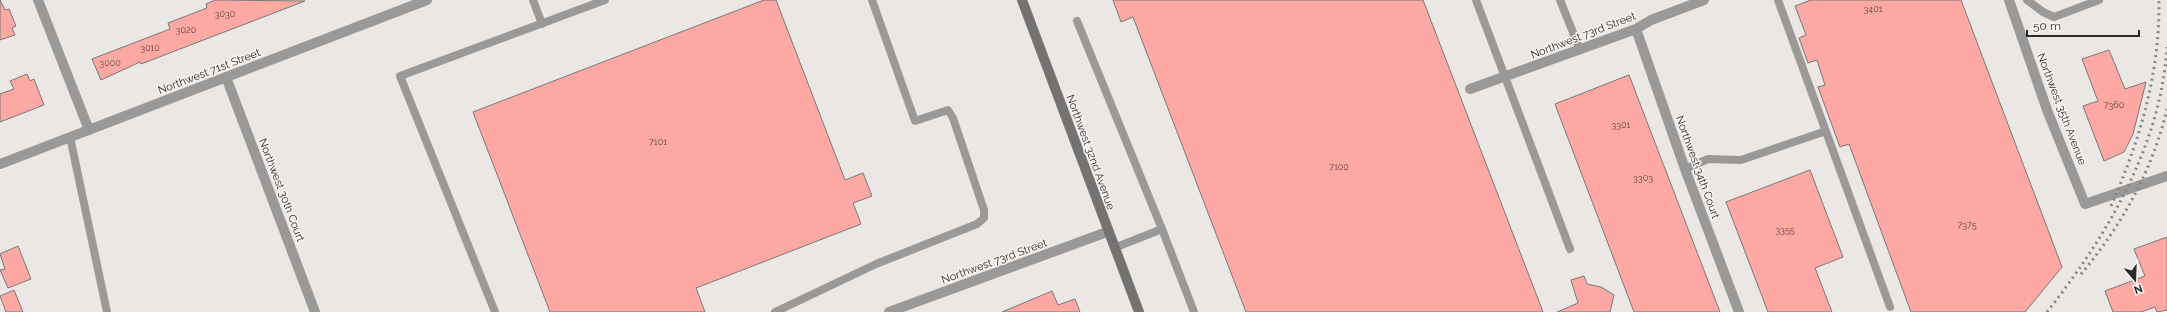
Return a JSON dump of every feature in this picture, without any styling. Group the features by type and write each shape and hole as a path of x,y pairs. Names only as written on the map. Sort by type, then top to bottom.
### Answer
{"main road":[{"name":"Northwest 32nd Avenue","path":"1022,0 1138,312"}],"street":[{"path":"38,0 89,130"},
{"name":"Northwest 71st Street","path":"0,164 427,0"},
{"name":"Northwest 73rd Street","path":"1470,89 1636,29 1651,20 1704,0"},
{"name":"Northwest 35th Avenue","path":"2008,0 2047,110 2085,204 2167,176"},
{"name":"Northwest 34th Court","path":"1636,29 1685,169 1739,312"},
{"name":"Northwest 30th Court","path":"226,77 315,312"},
{"name":"Northwest 73rd Street","path":"889,312 1107,232"}],"lane":[{"path":"533,0 542,24"},
{"path":"495,312 400,76 605,0"},
{"path":"775,312 876,264 977,224 984,218 984,210 953,118 948,110 915,121 872,0"},
{"path":"1476,0 1570,249"},
{"path":"1560,0 1580,50"},
{"path":"1778,0 1890,307"},
{"path":"2026,0 2043,12 2054,16 2100,0"},
{"path":"1077,21 1194,312"},
{"path":"1685,169 1708,159 1742,160 1826,131"},
{"path":"70,137 107,312"},
{"path":"1114,248 1162,230"}],"building":[{"path":"0,0 5,10 9,9 16,26 12,28 15,35 0,40"},
{"path":"215,0 305,1 141,64 140,62 101,80 92,59 170,29 168,23 207,8 206,4"},
{"path":"764,0 776,0 845,180 863,173 872,196 853,203 861,224 696,288 705,312 550,312 473,112"},
{"path":"1113,0 1423,0 1543,312 1246,312 1133,17 1121,22"},
{"path":"1811,0 1961,0 2062,267 2025,312 1911,312 1849,144 1840,147 1818,87 1825,85 1817,60 1808,63 1799,38 1806,35 1795,6"},
{"path":"2109,50 2125,89 2146,82 2133,134 2124,152 2104,161 2083,106 2098,101 2082,59"},
{"path":"27,74 30,81 34,79 44,105 0,122 0,94 14,89 10,81"},
{"path":"1629,75 1720,312 1634,312 1555,104"},
{"path":"1810,170 1843,257 1815,268 1832,312 1768,312 1726,202"},
{"path":"2167,237 2167,310 2157,312 2155,307 2141,312 2113,312 2105,291 2145,276 2134,249"},
{"path":"18,246 31,279 8,288 0,270 5,269 0,254"},
{"path":"1584,276 1587,284 1601,287 1614,295 1610,312 1557,312 1578,303 1571,280"},
{"path":"14,290 23,312 6,312 0,296"},
{"path":"1052,291 1058,305 1075,299 1080,312 1002,312"}],"railway":[{"path":"2111,206 2131,156 2146,106 2156,54 2159,0"},
{"path":"2047,312 2090,252 2110,221 2127,188 2142,154 2154,119 2163,83 2167,47"},
{"path":"2081,274 2109,237 2134,196 2153,153 2167,109"}]}
